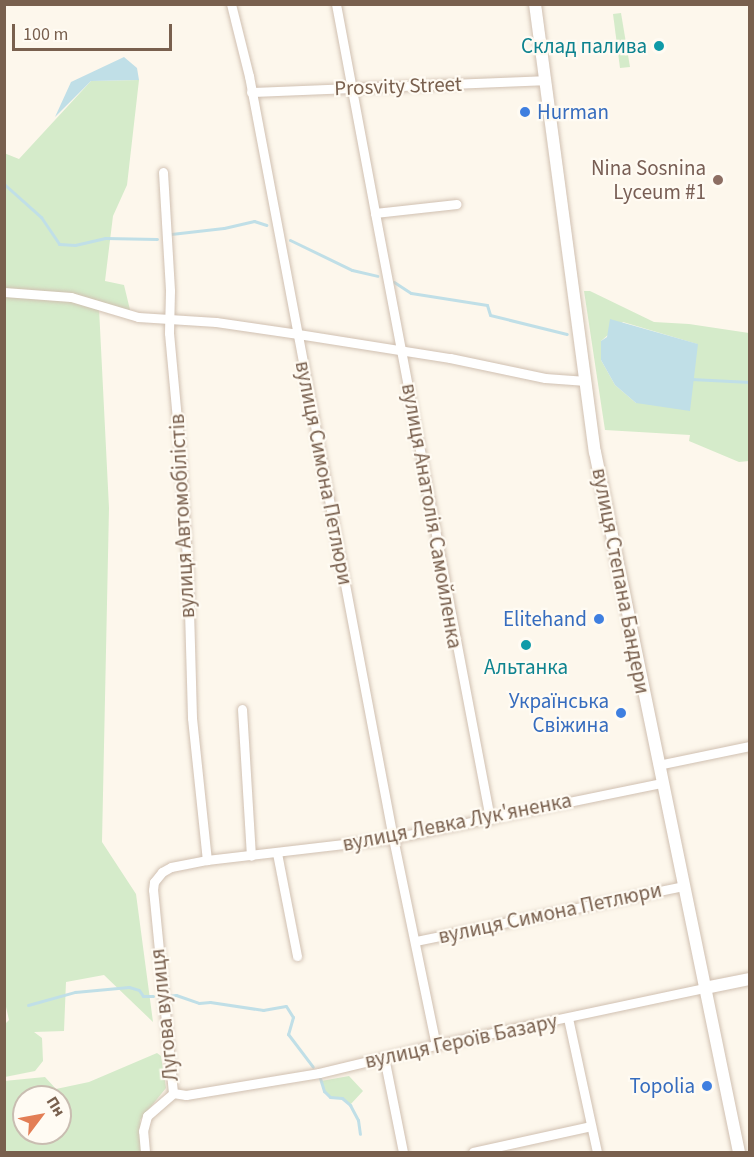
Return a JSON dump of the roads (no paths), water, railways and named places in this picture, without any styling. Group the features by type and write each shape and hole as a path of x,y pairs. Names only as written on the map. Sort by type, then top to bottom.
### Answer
{"street":[{"name":"вулиця Симона Петлюри","path":"231,4 251,92 393,838 436,1045"},
{"name":"вулиця Анатолія Самойленка","path":"336,4 490,819"},
{"name":"вулиця Степана Бандери","path":"535,4 600,478 739,1152"},
{"name":"Prosvity Street","path":"251,92 545,80"},
{"name":"вулиця Автомобілістів","path":"163,172 170,279 170,319 188,574 192,718 207,860"},
{"path":"375,213 457,204"},
{"path":"4,292 71,297 93,302 128,315 298,334 450,358 545,378 586,381"},
{"path":"242,709 251,856"},
{"path":"658,765 750,746"},
{"name":"вулиця Левка Лук'яненка","path":"155,936 153,890 158,877 171,867 207,860 393,838 662,783"},
{"path":"277,853 297,956"},
{"name":"вулиця Симона Петлюри","path":"416,941 683,886"},
{"name":"Лугова вулиця","path":"145,1152 143,1131 147,1116 173,1093 155,936"},
{"name":"вулиця Героїв Базару","path":"173,1093 183,1095 214,1091 319,1073 436,1045 750,979"},
{"path":"568,1018 597,1152"},
{"path":"384,1058 403,1152"},
{"path":"473,1152 591,1126"}],"water":[{"path":"124,57 137,68 139,80 91,81 55,117 71,82"},
{"path":"610,319 698,344 690,411 636,403 615,385 601,360 601,341 607,337"}],"waterway":[{"path":"4,184 41,217 59,244 75,245 105,238 157,239"},
{"path":"171,234 224,228 254,221 266,225"},
{"path":"290,240 352,270 377,276"},
{"path":"394,282 411,293 487,305 490,315 567,334"},
{"path":"691,379 750,382"},
{"path":"28,1005 75,992 129,987 139,990 143,996 153,996"},
{"path":"167,996 176,995 199,1003 210,1002 263,1010 286,1006 293,1017 288,1034 313,1067"},
{"path":"320,1078 324,1091 330,1097 342,1098 350,1105 358,1120 360,1134"}],"place":[{"name":"Склад палива","path":"659,46"},
{"name":"Hurman","path":"525,112"},
{"name":"Nina Sosnina Lyceum #1","path":"718,180"},
{"name":"Elitehand","path":"599,619"},
{"name":"Альтанка","path":"526,645"},
{"name":"Українська Свіжина","path":"621,713"},
{"name":"Topolia","path":"707,1086"}]}
